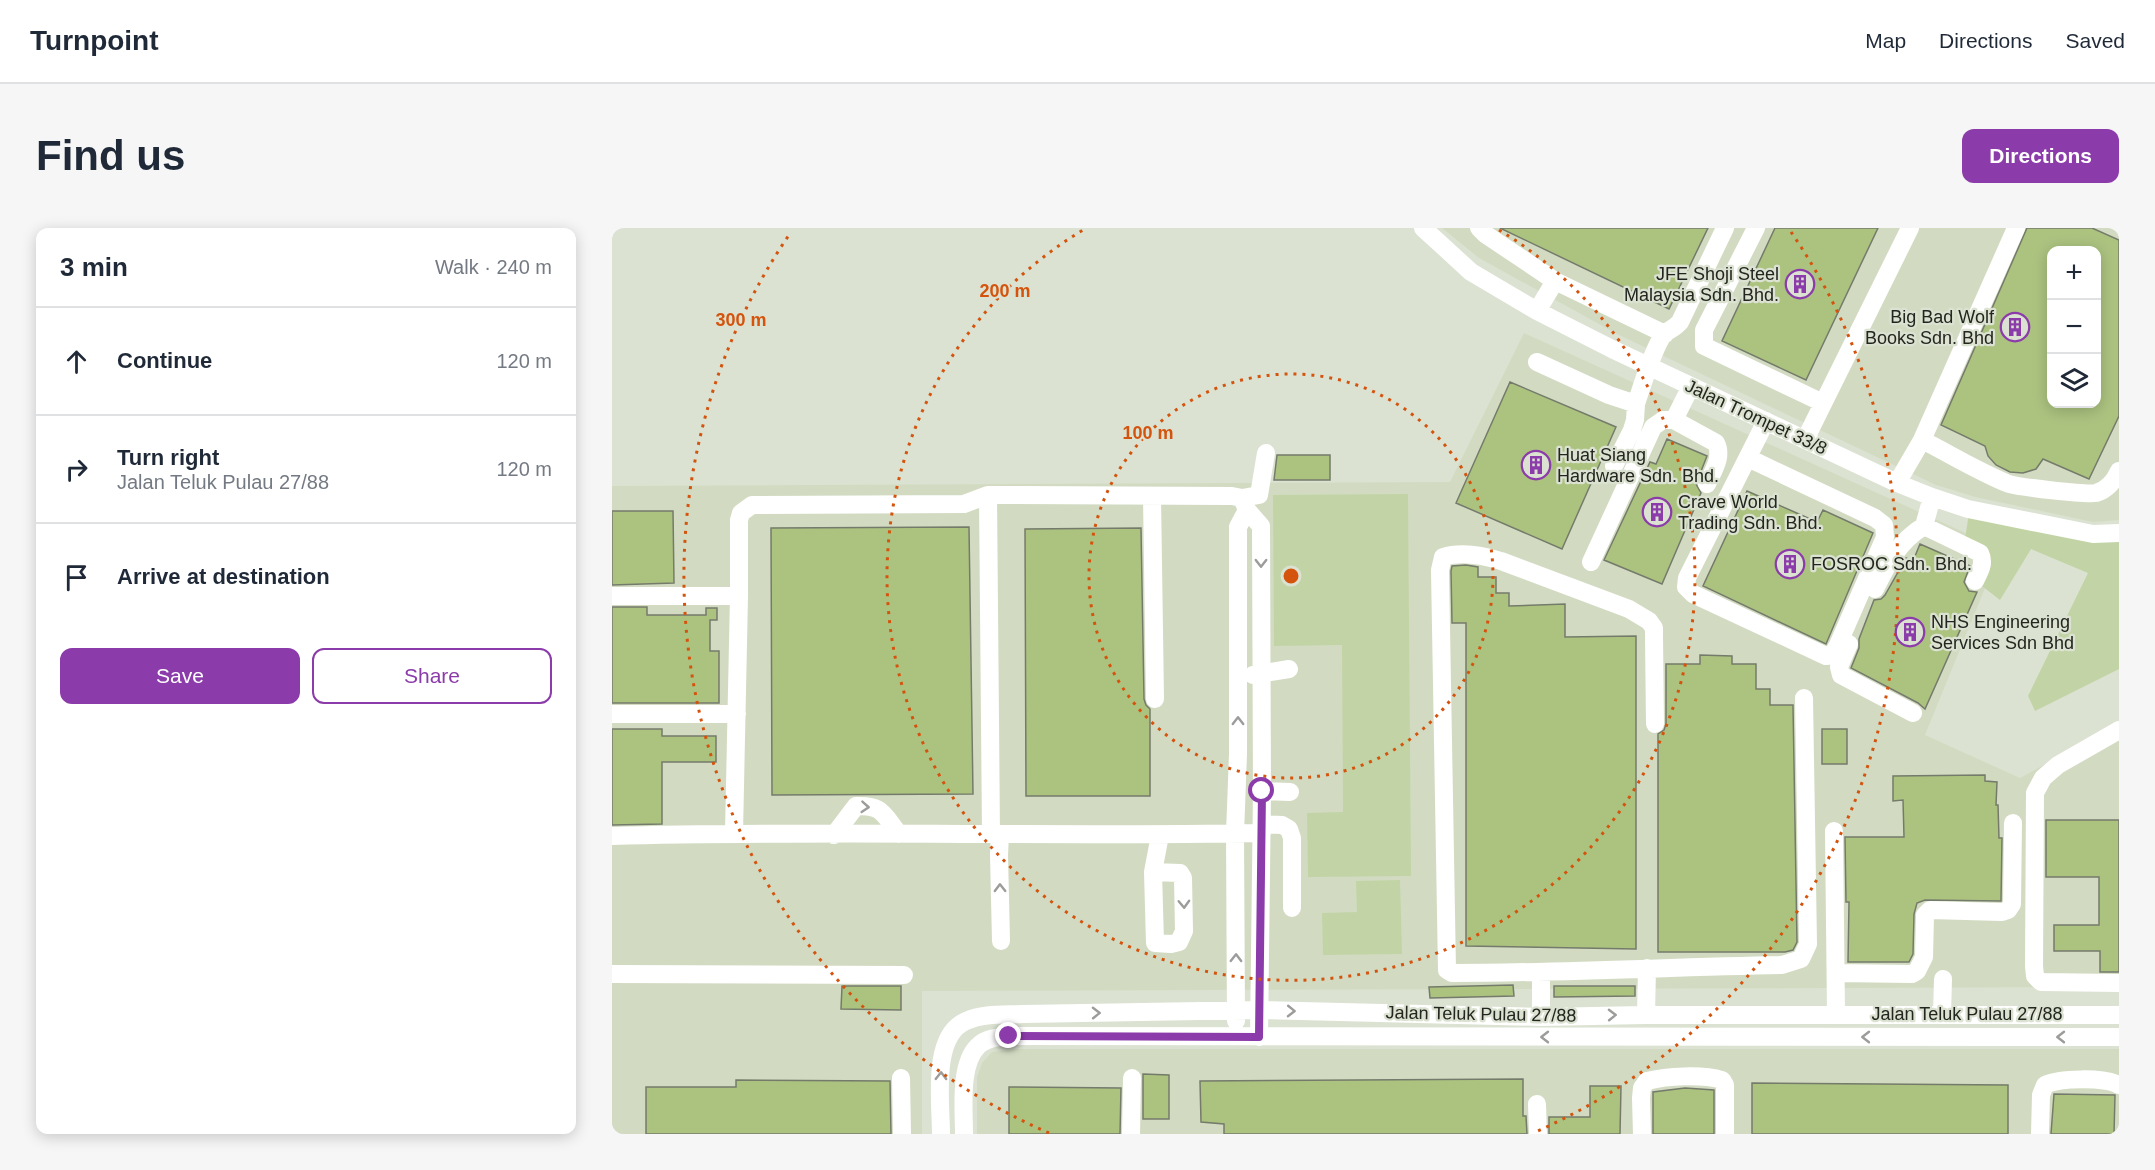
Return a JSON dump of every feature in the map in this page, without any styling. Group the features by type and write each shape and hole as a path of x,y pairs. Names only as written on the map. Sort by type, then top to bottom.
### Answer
{"street":[{"name":"Jalan Trompet 33/8","path":"1423,228 1471,272 1537,311 1897,483 1968,509 2092,534 2119,532"},
{"path":"1479,228 1555,281 1665,334"},
{"path":"1614,466 1632,430 1636,404 1648,366 1665,334 1674,330 1680,322 1725,228"},
{"path":"1756,228 1704,330 1704,346 1823,403"},
{"path":"1805,440 1910,228"},
{"path":"1897,483 1922,440 2016,228"},
{"path":"1537,311 1555,281"},
{"path":"1537,362 1636,404"},
{"path":"1674,420 1691,386"},
{"path":"1591,562 1653,427 1663,420 1674,420 1716,443 1719,458 1707,484"},
{"path":"1748,458 1875,518 1884,525 1885,537 1838,647 1832,655 1826,656 1693,594 1686,587 1687,578 1766,421"},
{"path":"1922,440 2011,484 2096,493 2115,480 2119,471"},
{"path":"1236,1037 1238,527 1244,504 1259,495 1266,453"},
{"path":"988,495 996,834 999,855 999,936 1001,940"},
{"path":"734,833 740,596 739,520 741,513 752,505 963,504 988,495 1232,496 1244,504 1261,526 1263,674 1259,1037"},
{"path":"1152,497 1155,699"},
{"path":"1913,713 1841,675 1839,667 1891,557 1909,535 1924,526 1932,497"},
{"path":"1924,526 1980,553 1983,558 1982,568 1975,581"},
{"path":"1655,724 1654,628 1649,621 1629,609 1501,561 1480,555 1461,554 1443,557 1440,570 1447,970 1452,972 1541,973 1782,965 1801,959 1808,944 1804,698"},
{"path":"612,596 740,596"},
{"path":"1238,599 1261,599"},
{"path":"1238,676 1289,669"},
{"path":"612,714 737,714"},
{"path":"2119,730 2058,765 2043,778 2035,793 2034,966 2035,976 2041,982 2119,983"},
{"path":"1238,754 1262,755"},
{"path":"1262,791 1290,792"},
{"path":"834,835 856,806 872,806 879,810 899,834"},
{"path":"1836,973 1912,974 1917,971 1924,957 1925,915 1930,910 2008,910 2012,904 2013,823"},
{"path":"612,836 734,833 834,835 1236,834 1282,825 1289,829 1292,838 1292,908"},
{"path":"1834,831 1836,1014"},
{"path":"1154,872 1180,873 1183,878 1184,931 1179,942 1155,944 1154,872 1160,835"},
{"path":"1237,911 1261,909"},
{"path":"1646,1015 1647,968"},
{"path":"1541,973 1541,1017"},
{"path":"612,974 904,975"},
{"path":"1942,1015 1943,979"},
{"name":"Jalan Teluk Pulau 27/88","path":"941,1134 941,1057 955,1028 966,1021 983,1016 1260,1010 1541,1017 1836,1014 2119,1015"},
{"name":"Jalan Teluk Pulau 27/88","path":"964,1134 965,1072 970,1057 979,1045 992,1038 1009,1036 2119,1037"},
{"path":"902,1078 902,1134"},
{"path":"1131,1134 1132,1078"},
{"path":"1642,1134 1642,1088 1647,1081 1661,1078 1722,1080 1725,1085 1725,1134"},
{"path":"2040,1134 2041,1095 2045,1085 2052,1081 2090,1080 2111,1080 2119,1084"},
{"path":"1537,1104 1538,1134"}],"shaded area":[{"path":"1442,228 2119,228 2119,520 2093,522 1975,497 1936,485 1617,334 1479,258"},
{"path":"1524,333 2001,549 1925,735 2020,778 2119,724 2119,987 922,991 922,1134 612,1134 612,486 1450,482"},
{"path":"1016,1049 2119,1049 2119,1134 977,1134 977,1077 982,1063 992,1052"}],"green space":[{"path":"1408,494 1411,876 1308,877 1307,813 1343,812 1342,645 1274,646 1273,495"},
{"path":"1969,513 2119,537 2119,669 2035,711 2028,696 2088,573 2031,549 2000,600 1982,586 1987,547 1965,539"},
{"path":"1400,880 1402,954 1323,955 1322,913 1357,912 1356,881"}],"building":[{"path":"1500,228 1708,228 1669,309"},
{"name":"JFE Shoji Steel Malaysia Sdn. Bhd.","path":"1775,228 1878,228 1806,380 1722,341"},
{"name":"Big Bad Wolf Books Sdn. Bhd","path":"2027,228 2092,228 2119,240 2119,416 2089,479 2043,459 2036,469 2023,473 2010,472 1996,465 1988,456 1985,446 1941,425"},
{"name":"Huat Siang Hardware Sdn. Bhd.","path":"1510,382 1616,427 1562,549 1456,503"},
{"name":"Crave World Trading Sdn. Bhd.","path":"1667,439 1707,456 1696,484 1701,493 1662,584 1604,560 1650,462 1656,464"},
{"path":"1277,455 1330,455 1330,480 1274,480"},
{"name":"FOSROC Sdn. Bhd.","path":"1747,491 1817,522 1823,510 1873,533 1826,644 1703,586"},
{"path":"612,511 673,511 674,583 612,585"},
{"path":"969,527 973,794 772,795 771,528"},
{"path":"1141,528 1144,699 1150,709 1150,796 1026,796 1025,529"},
{"name":"NHS Engineering Services Sdn Bhd","path":"1920,544 1970,566 1964,582 1969,591 1977,592 1925,709 1918,703 1851,668 1874,600 1881,599 1885,595 1906,558 1913,561"},
{"path":"1452,566 1478,567 1478,577 1496,577 1496,593 1509,593 1509,606 1565,604 1565,637 1636,636 1636,949 1466,946 1466,623 1452,623 1451,571"},
{"path":"612,607 647,607 647,615 706,615 706,608 717,608 717,620 710,620 710,651 719,651 719,703 612,703"},
{"path":"1700,655 1732,656 1732,664 1756,664 1756,689 1770,689 1770,705 1793,705 1797,942 1793,950 1785,952 1658,952 1658,734 1664,730 1666,724 1666,664 1700,664"},
{"path":"612,729 662,729 662,736 716,736 716,762 662,762 662,824 612,825"},
{"path":"1822,729 1847,729 1847,764 1822,764"},
{"path":"1985,775 1985,781 1997,782 1996,805 1998,805 1999,838 2002,838 2001,901 1925,900 1917,903 1914,914 1913,954 1909,962 1848,962 1849,902 1846,902 1845,837 1904,837 1903,800 1893,801 1893,776"},
{"path":"2046,820 2119,820 2119,972 2100,972 2100,951 2054,951 2054,925 2099,925 2099,877 2046,877"},
{"path":"1513,985 1514,996 1430,998 1429,987"},
{"path":"842,986 901,986 901,1010 841,1009"},
{"path":"1554,986 1635,986 1635,996 1554,997"},
{"path":"1143,1074 1169,1075 1169,1119 1143,1119"},
{"path":"1523,1079 1523,1116 1526,1116 1527,1134 1224,1134 1224,1124 1201,1122 1200,1081"},
{"path":"736,1080 890,1081 891,1134 646,1134 646,1087 736,1087"},
{"path":"1752,1083 2008,1085 2008,1134 1752,1134"},
{"path":"1590,1086 1621,1086 1620,1134 1549,1134 1549,1117 1590,1117"},
{"path":"1009,1087 1121,1088 1120,1134 1009,1134"},
{"path":"1685,1088 1714,1090 1714,1134 1653,1134 1653,1092"},
{"path":"2054,1094 2115,1095 2114,1134 2051,1134"}],"place":[{"name":"JFE Shoji Steel Malaysia Sdn. Bhd.","path":"1800,284"},
{"name":"Big Bad Wolf Books Sdn. Bhd","path":"2015,327"},
{"name":"Huat Siang Hardware Sdn. Bhd.","path":"1536,465"},
{"name":"Crave World Trading Sdn. Bhd.","path":"1657,512"},
{"name":"FOSROC Sdn. Bhd.","path":"1790,564"},
{"name":"NHS Engineering Services Sdn Bhd","path":"1910,632"}],"route":[{"path":"1009,1036 1259,1037 1262,791"}]}
